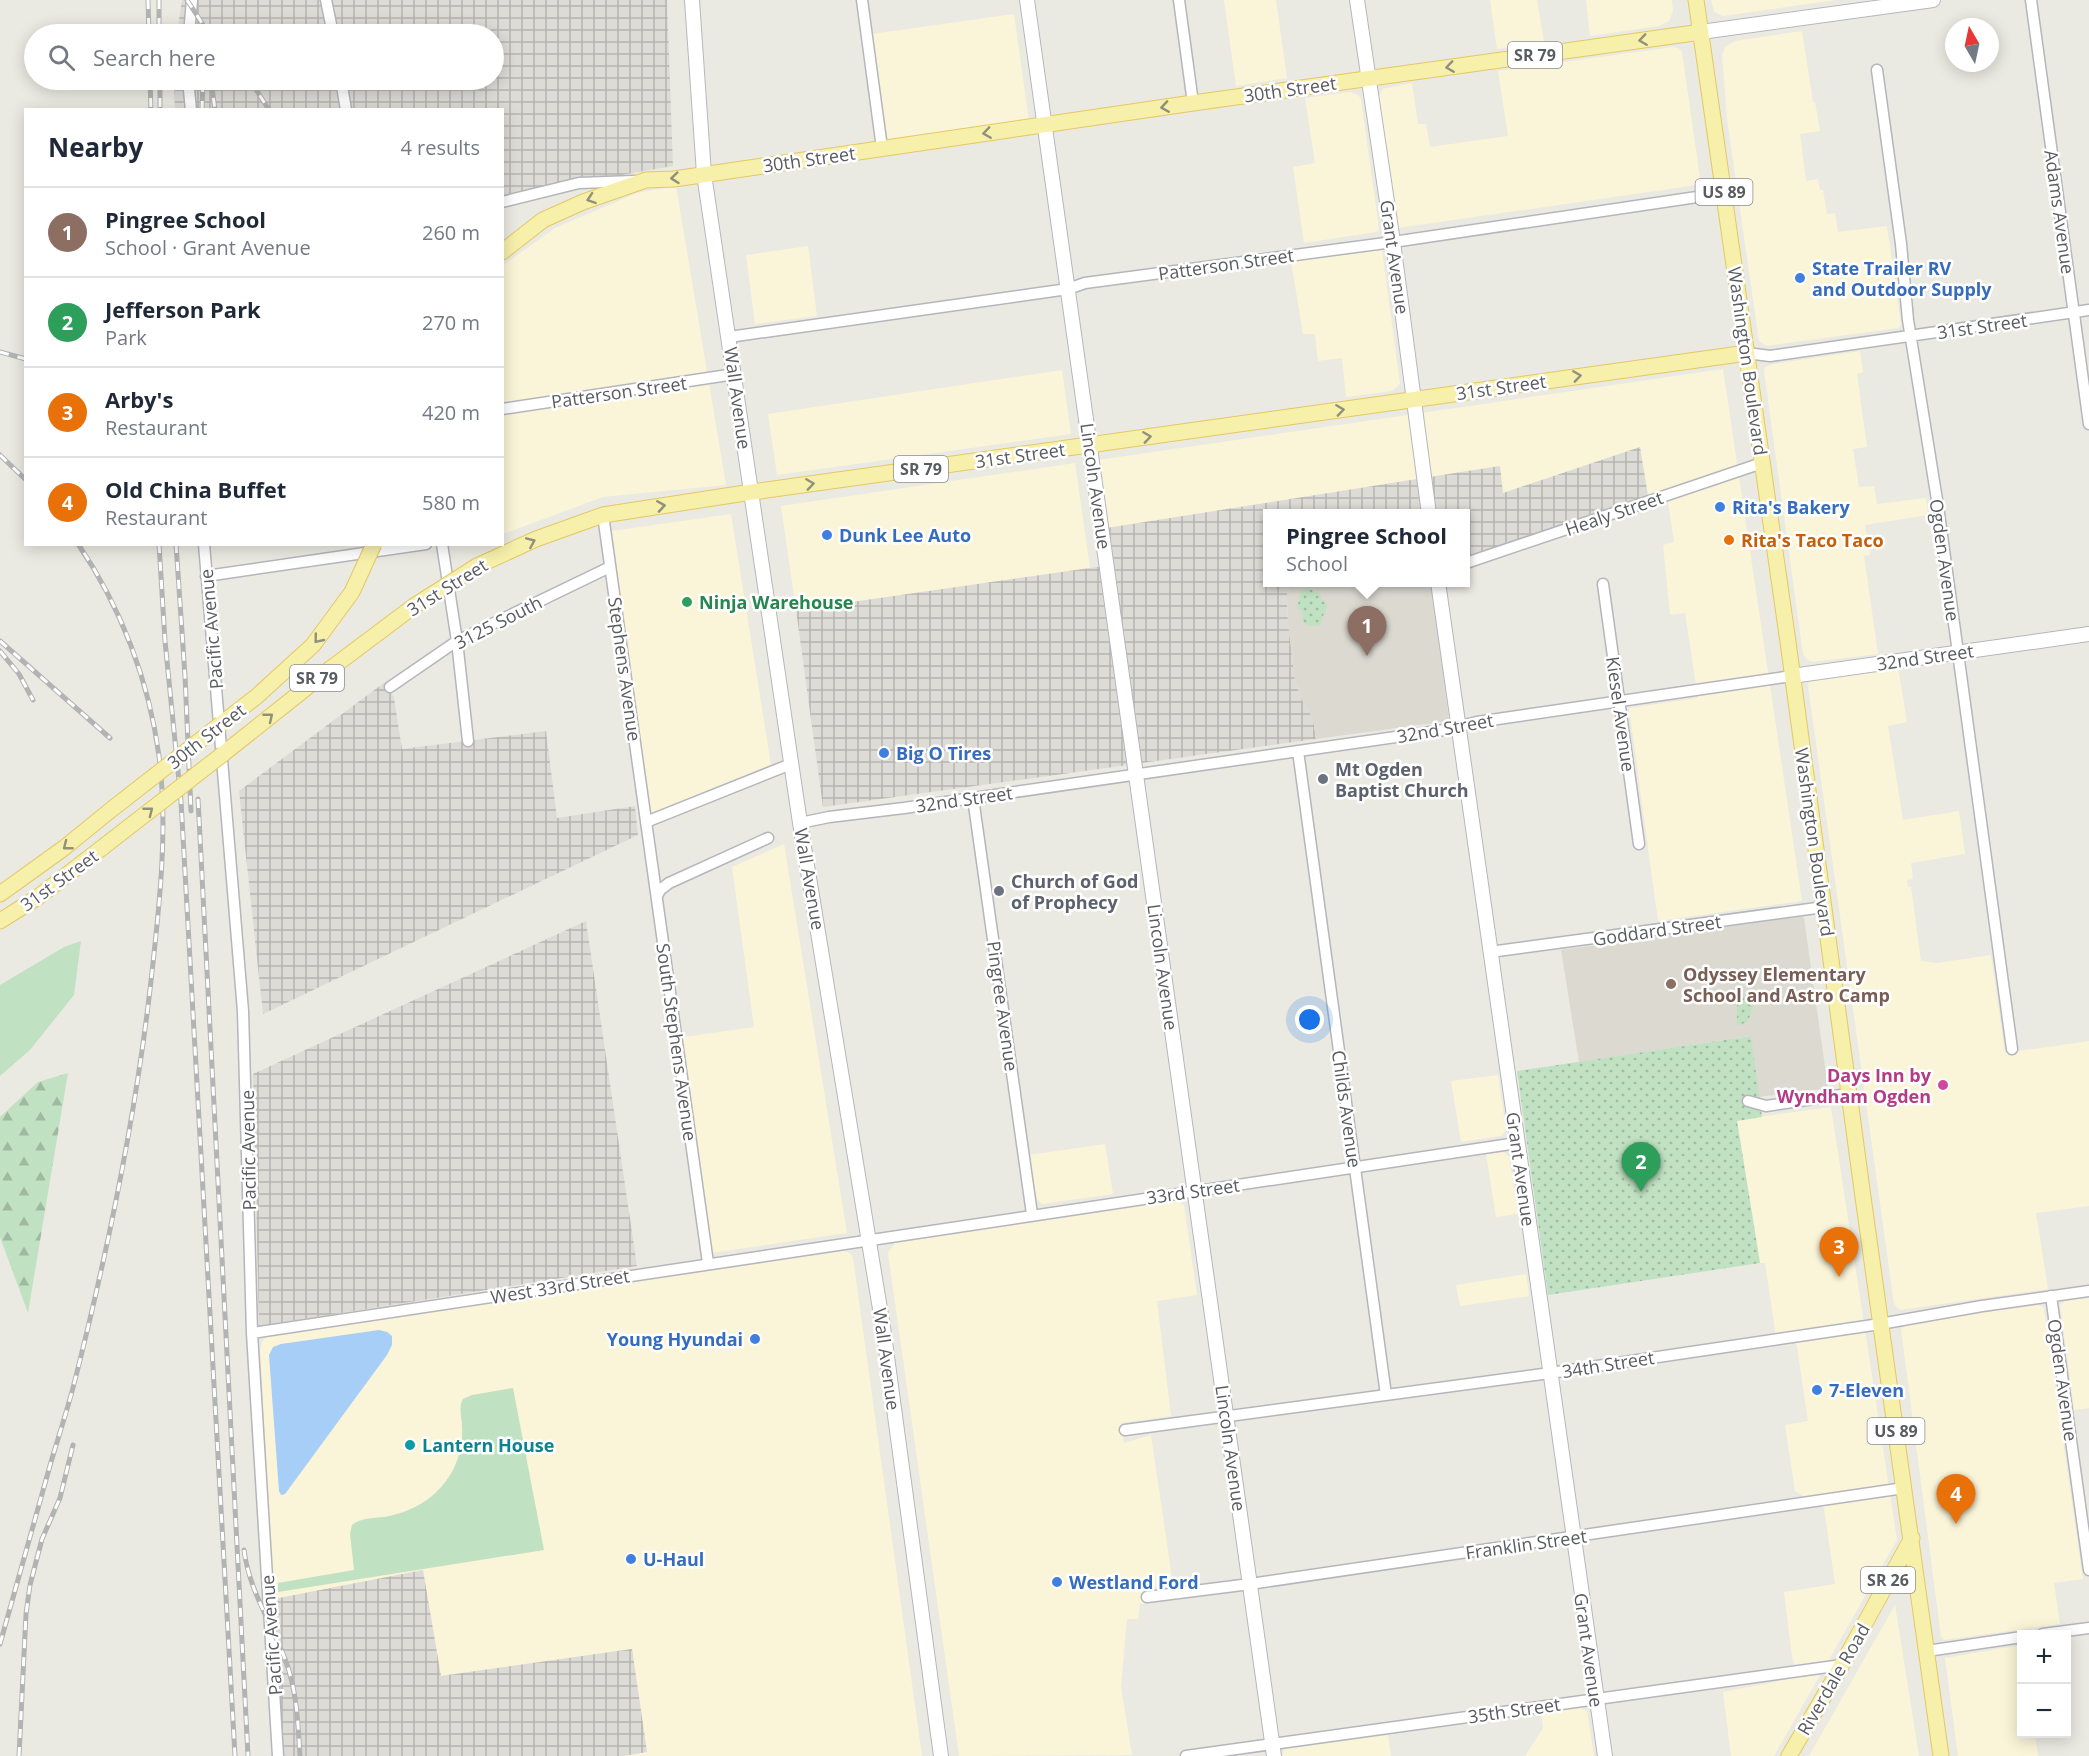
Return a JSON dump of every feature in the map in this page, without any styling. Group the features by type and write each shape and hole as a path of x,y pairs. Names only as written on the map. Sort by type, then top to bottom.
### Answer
{"main road":[{"name":"Washington Boulevard","path":"1696,0 1747,352 1941,1756"},
{"name":"30th Street","path":"504,250 543,220 583,201 646,180 704,174 1701,32"},
{"name":"31st Street","path":"0,921 38,897 414,606 477,566 536,539 603,516 752,492 1747,352"},
{"name":"30th Street","path":"0,894 64,848 256,697 313,645 352,591 374,546"},
{"name":"Riverdale Road","path":"1789,1756 1912,1538"}],"street":[{"path":"190,24 192,0"},
{"path":"327,0 331,24"},
{"name":"Wall Avenue","path":"692,0 704,174 800,823 883,1327 941,1756"},
{"path":"862,0 882,148"},
{"name":"Lincoln Avenue","path":"1027,0 1273,1750"},
{"path":"1179,0 1193,103"},
{"name":"Grant Avenue","path":"1357,0 1394,242 1429,509"},
{"name":"30th Street","path":"1701,32 1933,0"},
{"name":"Adams Avenue","path":"2031,0 2089,424"},
{"name":"Ogden Avenue","path":"1877,70 1911,335 1959,652 2012,1049"},
{"path":"189,90 191,108"},
{"path":"343,90 346,108"},
{"name":"30th Street","path":"504,202 523,199 579,183 646,180"},
{"name":"Patterson Street","path":"729,337 1068,289 1085,283 1394,242 1724,193"},
{"name":"31st Street","path":"1747,352 1770,356 2089,310"},
{"name":"Patterson Street","path":"504,409 735,374"},
{"name":"Healy Street","path":"1470,562 1762,463"},
{"name":"Stephens Avenue","path":"603,516 646,822"},
{"name":"Pacific Avenue","path":"204,546 244,1021 252,1333 278,1756"},
{"path":"206,576 412,546"},
{"path":"442,546 457,641 468,741"},
{"name":"3125 South","path":"390,687 457,641 610,567"},
{"name":"Kiesel Avenue","path":"1604,584 1639,844"},
{"name":"Grant Avenue","path":"1439,587 1605,1756"},
{"name":"32nd Street","path":"800,823 1444,730 1473,722 2089,634"},
{"name":"Childs Avenue","path":"1298,751 1386,1395"},
{"path":"646,822 791,764"},
{"name":"Pingree Avenue","path":"973,798 1032,1214"},
{"name":"South Stephens Avenue","path":"646,822 708,1263"},
{"path":"657,896 660,890 669,883 768,838"},
{"name":"Goddard Street","path":"1490,952 1824,908"},
{"path":"1748,1101 1766,1106 1848,1094"},
{"name":"33rd Street","path":"868,1239 1517,1143"},
{"name":"West 33rd Street","path":"252,1333 868,1239"},
{"name":"34th Street","path":"1125,1430 1550,1373 2089,1291"},
{"name":"Ogden Avenue","path":"2051,1296 2089,1570"},
{"name":"Franklin Street","path":"1147,1597 1250,1584 1904,1488"},
{"path":"2071,1631 2089,1628"},
{"path":"1927,1651 2017,1639"},
{"name":"35th Street","path":"1186,1756 1273,1750 1596,1698 1842,1665"}],"shaded area":[{"path":"182,0 667,0 673,166 504,196 504,108 175,108 174,90 504,90 504,24 178,24"},
{"path":"1224,0 1276,0 1287,78 1236,86"},
{"path":"1490,0 1537,0 1544,42 1497,49"},
{"path":"1586,0 1672,0 1673,11 1669,21 1659,26 1590,36"},
{"path":"1711,0 1836,0 1723,16 1714,12"},
{"path":"1014,14 1029,121 888,141 872,34"},
{"path":"1802,31 1820,131 1800,134 1806,181 1818,179 1820,190 1823,190 1827,214 1835,213 1838,232 1887,226 1901,325 1898,328 1766,346 1759,341 1727,119 1722,55 1725,47 1735,41"},
{"path":"1673,47 1682,52 1700,178 1697,185 1398,228 1379,97 1382,89 1412,83 1418,124 1426,124 1430,147 1508,136 1498,71"},
{"path":"1351,92 1361,99 1379,229 1376,232 1304,243 1293,167 1315,163 1305,98"},
{"path":"676,186 726,485 603,497 504,534 504,265 555,228 637,193"},
{"path":"808,246 817,316 755,324 746,255"},
{"path":"1382,250 1400,384 1392,391 1346,397 1342,358 1318,361 1315,334 1303,334 1291,261"},
{"path":"1860,351 1863,372 1857,374 1867,447 1853,449 1859,487 1874,486 1877,504 1926,498 1928,515 1865,525 1870,555 1864,556 1878,654 1812,662 1807,660 1803,654 1764,371 1765,367 1773,364"},
{"path":"1723,369 1802,901 1658,921 1629,708 1698,698 1685,613 1670,615 1663,545 1674,542 1668,501 1650,508 1640,448 1503,493 1499,466 1107,528 1098,460"},
{"path":"1062,370 1071,434 777,475 768,414"},
{"path":"1640,447 1650,508 1470,568 1470,509 1263,509 1263,587 1290,587 1287,595 1288,623 1295,680 1302,700 1313,719 1316,739 823,807 796,610 1111,565 1107,528 1500,466 1503,493"},
{"path":"1075,463 1090,568 796,610 781,506"},
{"path":"731,514 771,765 649,814 612,531"},
{"path":"1290,587 1432,587 1449,721 1316,739 1313,719 1302,700 1295,680 1287,595"},
{"path":"1898,667 1907,722 1888,726 1903,820 1959,811 1965,854 1911,863 1913,879 1907,880 1908,887 1911,887 1921,961 1937,963 1991,955 2005,1053 2089,1041 2089,1206 2036,1213 2048,1289 1900,1310 1894,1304 1808,686 1809,681 1814,679"},
{"path":"385,682 394,698 402,749 546,731 557,818 635,806 638,835 263,1014 239,791"},
{"path":"784,844 847,1233 705,1254 677,1038 754,1027 732,867"},
{"path":"1801,916 1804,918 1828,1088 1759,1097 1750,1036 1579,1062 1561,950"},
{"path":"586,921 637,1266 259,1326 253,1074"},
{"path":"1498,1075 1506,1130 1501,1136 1461,1142 1451,1081"},
{"path":"1831,1107 1897,1540 1774,1756 1731,1756 1723,1692 1799,1677 1792,1657 1784,1592 1835,1584 1824,1508 1795,1491 1785,1425 1808,1421 1796,1340 1776,1337 1765,1263 1760,1263 1737,1120"},
{"path":"1105,1144 1113,1194 1042,1204 1036,1198 1029,1155"},
{"path":"1504,1152 1509,1157 1518,1214 1496,1217 1486,1154"},
{"path":"1176,1201 1184,1205 1197,1295 1157,1301 1171,1416 1121,1423 1124,1443 1151,1435 1173,1585 1149,1588 1144,1604 1140,1604 1138,1619 1127,1619 1121,1687 1132,1755 959,1756 888,1253 895,1243"},
{"path":"844,1251 850,1253 853,1258 922,1756 623,1756 647,1752 632,1649 440,1676 423,1570 274,1599 260,1350 266,1337"},
{"path":"1526,1274 1529,1296 1460,1306 1456,1285"},
{"path":"2089,1298 2089,1408 2074,1410 2060,1305 2065,1301"},
{"path":"2039,1305 2044,1308 2083,1579 2054,1583 2060,1624 1944,1640 1941,1637 1901,1329 1908,1323"},
{"path":"423,1570 441,1676 632,1649 647,1752 623,1756 281,1756 274,1599"},
{"path":"1895,1605 1919,1756 1809,1756"},
{"path":"2017,1646 2017,1738 2036,1738 2038,1756 1958,1756 1945,1658"},
{"path":"1580,1707 1587,1711 1594,1756 1525,1756 1543,1728 1541,1714"},
{"path":"1388,1735 1391,1756 1281,1756 1285,1749"}],"green space":[{"path":"1308,588 1320,594 1322,600 1328,605 1321,625 1307,626 1303,621 1302,611 1297,608 1301,591"},
{"path":"81,941 74,995 30,1050 0,1076 0,985 64,947"},
{"path":"1737,994 1754,995 1749,1018 1746,1022 1737,1025"},
{"path":"1751,1036 1762,1117 1737,1121 1760,1263 1548,1295 1517,1071"},
{"path":"68,1073 28,1313 0,1237 0,1117 38,1082"},
{"path":"513,1388 544,1550 278,1592 278,1583 354,1570 350,1534 352,1525 363,1520 406,1511 434,1494 448,1478 458,1458 462,1437 460,1409 463,1399 472,1395"}],"water":[{"path":"379,1330 392,1336 392,1345 387,1355 285,1494 281,1495 269,1355 273,1347"}],"railway":[{"path":"148,0 149,24"},
{"path":"159,0 159,24"},
{"path":"187,0 203,24"},
{"path":"150,90 151,108"},
{"path":"160,90 160,108"},
{"path":"202,108 203,90"},
{"path":"212,90 215,108"},
{"path":"256,90 268,108"},
{"path":"0,352 24,358"},
{"path":"0,455 24,478"},
{"path":"0,1644 72,1390 121,1178 146,1024 160,891 163,837 162,783 148,700 120,619 79,546"},
{"path":"159,546 165,641 181,801 235,1756"},
{"path":"176,546 191,811"},
{"path":"0,641 110,738"},
{"path":"0,651 19,674 33,700"},
{"path":"198,799 248,1756"},
{"path":"19,1756 26,1614 30,1585 42,1539 60,1498 73,1445"},
{"path":"244,1550 255,1592 289,1671 296,1707 300,1756"}],"place":[{"name":"State Trailer RV and Outdoor Supply","path":"1800,278"},
{"name":"Rita's Bakery","path":"1720,507"},
{"name":"Dunk Lee Auto","path":"827,535"},
{"name":"Rita's Taco Taco","path":"1729,540"},
{"name":"Ninja Warehouse","path":"687,602"},
{"name":"Pingree School","path":"1367,656"},
{"name":"Big O Tires","path":"884,753"},
{"name":"Mt Ogden Baptist Church","path":"1323,779"},
{"name":"Church of God of Prophecy","path":"999,891"},
{"name":"Odyssey Elementary School and Astro Camp","path":"1671,984"},
{"name":"Days Inn by Wyndham Ogden","path":"1943,1085"},
{"name":"Jefferson Park","path":"1641,1192"},
{"name":"Arby's","path":"1839,1277"},
{"name":"Young Hyundai","path":"755,1339"},
{"name":"7-Eleven","path":"1817,1390"},
{"name":"Lantern House","path":"410,1445"},
{"name":"Old China Buffet","path":"1956,1524"},
{"name":"U-Haul","path":"631,1559"},
{"name":"Westland Ford","path":"1057,1582"}]}
